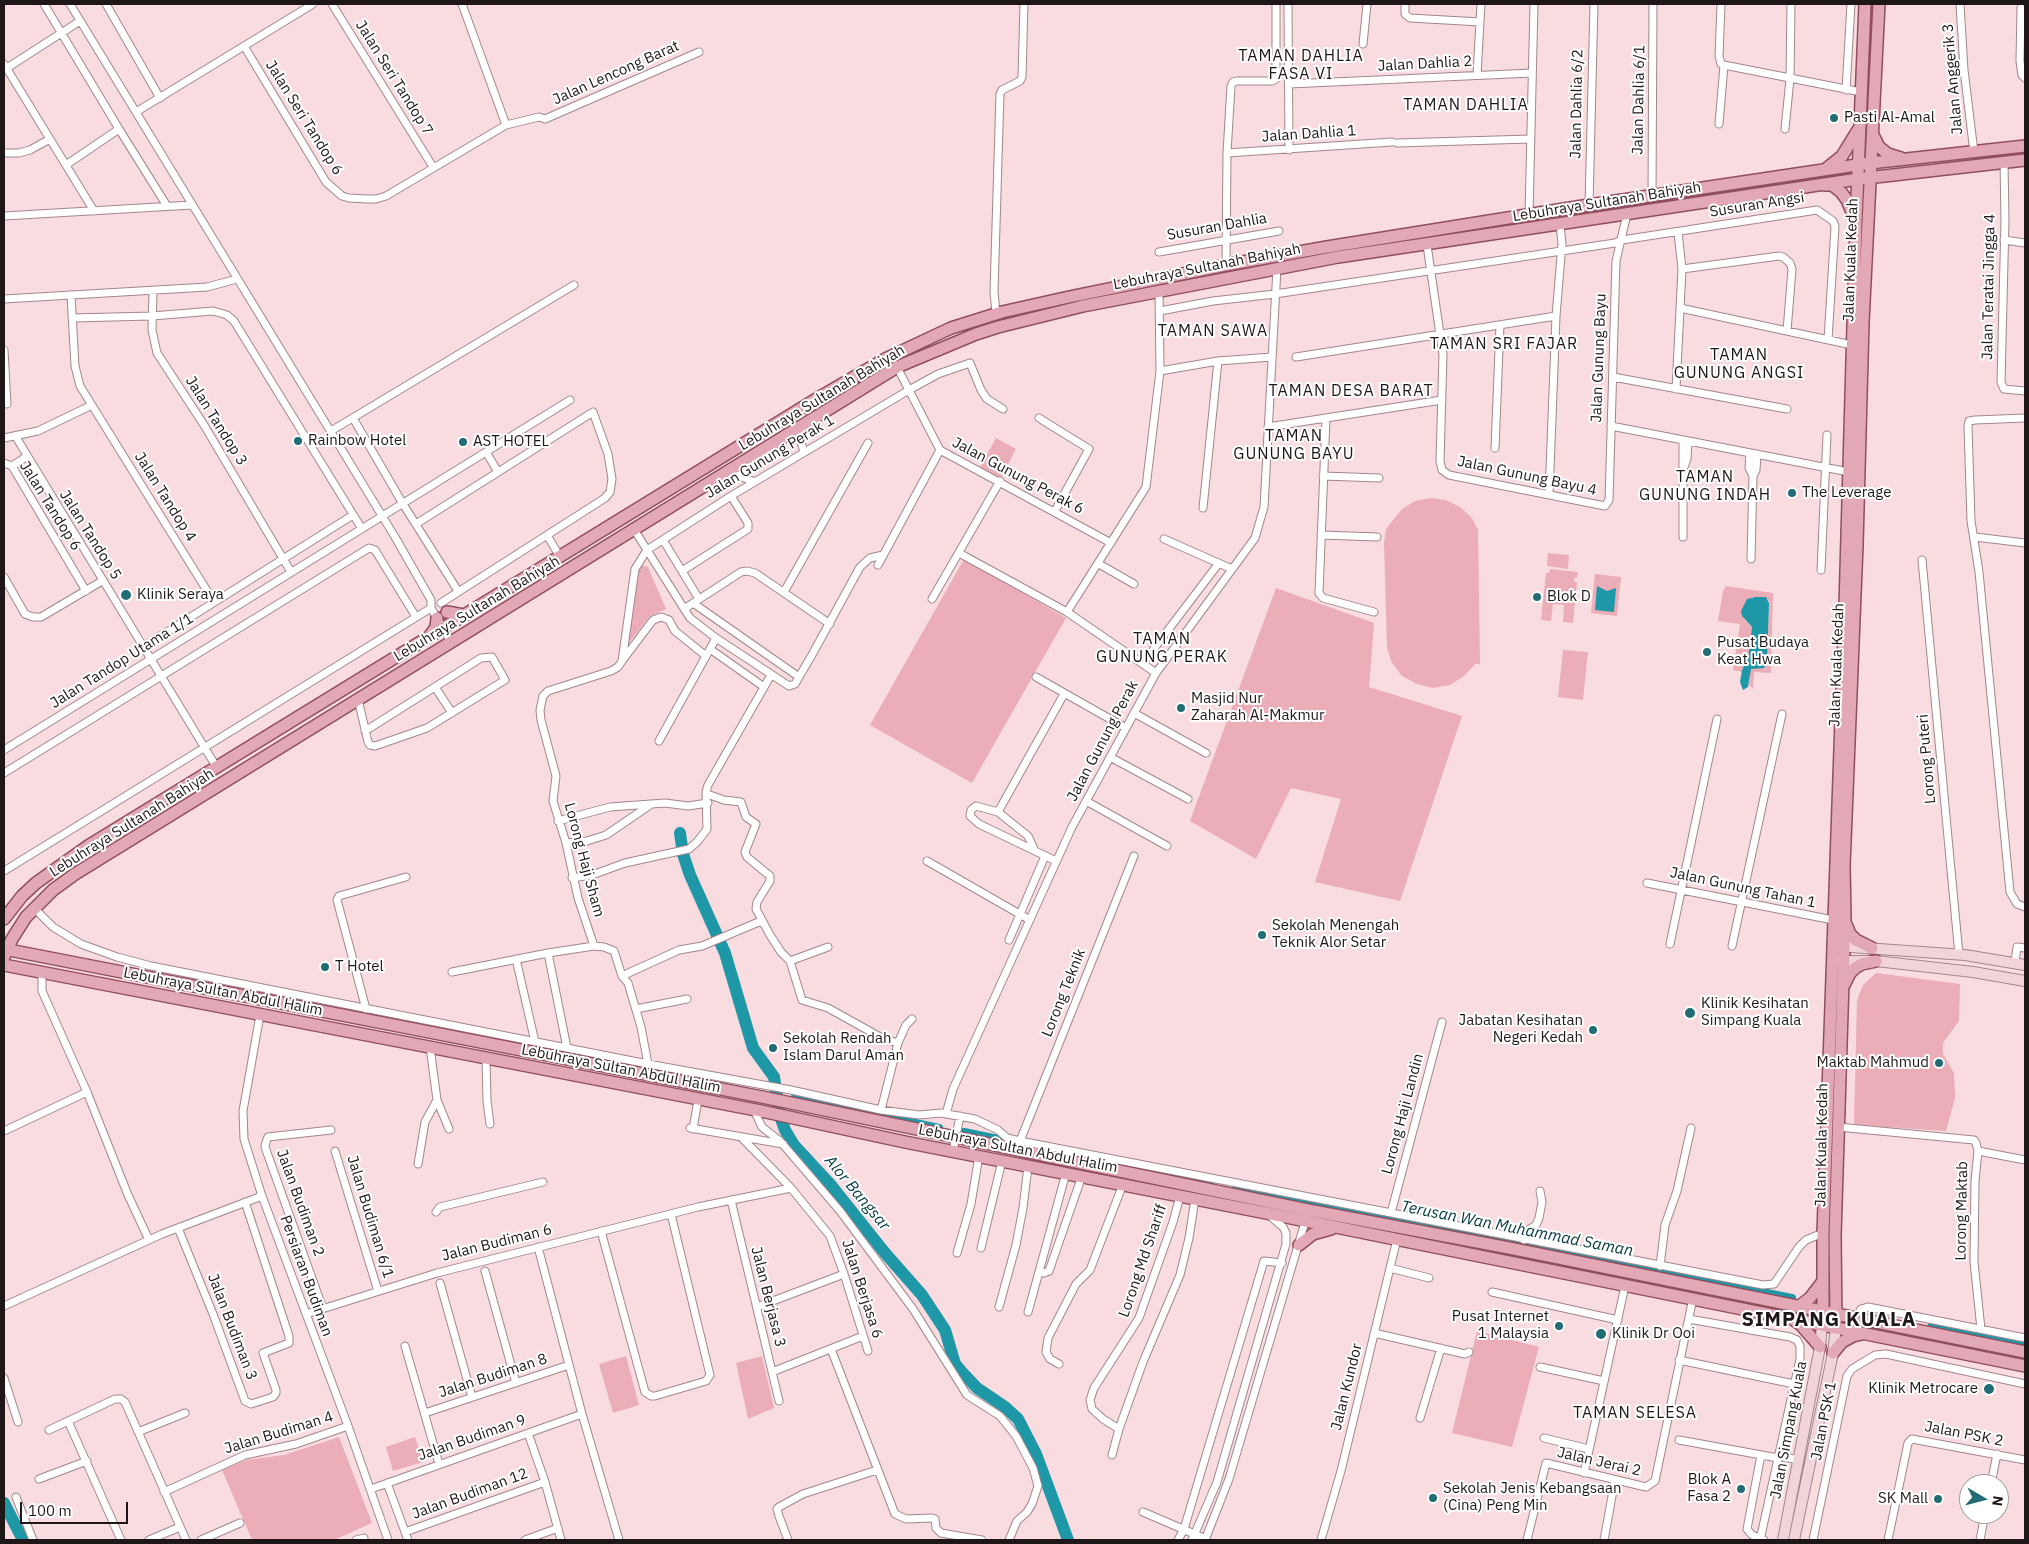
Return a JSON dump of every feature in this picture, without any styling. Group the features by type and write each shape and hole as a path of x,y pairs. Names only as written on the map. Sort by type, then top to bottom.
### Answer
{"main road":[{"name":"Jalan Kuala Kedah","path":"1838,946 1845,917 1844,866 1857,545 1857,364 1852,345 1865,4"},
{"name":"Jalan Kuala Kedah","path":"1822,1325 1829,1056 1838,961 1838,946 1833,920 1849,472 1870,178 1879,4"},
{"path":"1872,125 1873,137 1879,147 1888,154 1899,158 1910,158"},
{"path":"1824,170 1842,156 1860,127"},
{"name":"Lebuhraya Sultanah Bahiyah","path":"4,919 22,896 48,873 88,846 428,638 447,612 464,615 873,366 951,328 996,313 1226,264 1589,204 1870,162 2025,146"},
{"name":"Lebuhraya Sultanah Bahiyah","path":"4,952 34,908 53,890 75,874 896,368 998,327 1083,306 1277,268 1823,184 2025,160"},
{"path":"1868,195 1882,181 1890,176 1900,174"},
{"path":"1823,184 1832,185 1841,192 1849,204 1856,221"},
{"path":"765,431 773,444"},
{"path":"750,441 758,454"},
{"path":"1845,917 1850,934 1856,940 1872,948"},
{"path":"1829,1056 1823,1039 1824,972 1826,946 1833,920"},
{"path":"22,924 19,936 20,942 32,955"},
{"path":"1838,946 1959,955 2020,964"},
{"name":"Lebuhraya Sultan Abdul Halim","path":"4,952 32,955 762,1097 956,1137 1224,1186 1798,1307 2025,1352"},
{"name":"Jalan Kuala Kedah","path":"1836,1327 1838,1127 1843,987 1838,961"},
{"path":"1838,961 1876,961 1973,972 2025,981"},
{"path":"1843,987 1855,968 1862,964 1876,961"},
{"name":"Lebuhraya Sultan Abdul Halim","path":"4,965 804,1120 2025,1366"},
{"path":"1298,1245 1321,1230 1335,1228"},
{"path":"1798,1307 1815,1293 1822,1281"},
{"path":"1836,1289 1840,1299 1856,1318"},
{"path":"1793,1319 1801,1325 1820,1347"},
{"name":"Jalan Simpang Kuala","path":"1783,1540 1820,1347 1822,1325"},
{"name":"Jalan Simpang Kuala","path":"1794,1540 1833,1353 1836,1327"},
{"path":"1833,1353 1842,1342 1853,1336 1867,1333"}],"street":[{"path":"44,4 166,206"},
{"path":"70,4 332,432 431,600 447,612 462,636"},
{"path":"106,4 160,98"},
{"path":"136,112 313,4"},
{"name":"Jalan Seri Tandop 7","path":"332,4 433,167"},
{"path":"462,4 506,124"},
{"path":"996,313 994,292 1000,94 1002,90 1020,81 1022,77 1024,4"},
{"path":"1226,264 1227,154 1232,84 1237,81 1272,81 1276,79 1276,4"},
{"path":"1288,4 1289,150"},
{"path":"1363,44 1367,4"},
{"path":"1405,4 1405,14 1410,18 1480,22"},
{"path":"1477,75 1481,4"},
{"path":"1529,214 1534,4"},
{"name":"Jalan Dahlia 6/2","path":"1589,204 1594,4"},
{"name":"Jalan Dahlia 6/1","path":"1652,196 1654,4"},
{"path":"1720,4 1719,56 1721,64 1861,92"},
{"path":"1785,129 1790,78 1791,4"},
{"path":"1846,90 1851,4"},
{"name":"Jalan Anggerik 3","path":"1960,4 1964,70 1974,152"},
{"path":"2021,8 2020,61 2022,75 2025,78"},
{"path":"80,21 6,70 94,211"},
{"name":"Jalan Seri Tandop 6","path":"244,46 316,169 326,182 342,196 376,199 386,196 506,124"},
{"name":"Jalan Lencong Barat","path":"506,124 539,117 545,119 699,52"},
{"path":"1719,124 1724,65"},
{"name":"Jalan Dahlia 2","path":"1289,84 1532,73"},
{"path":"66,165 119,129"},
{"path":"4,153 19,153 30,150 50,139"},
{"name":"Jalan Dahlia 1","path":"1227,154 1395,142 1530,139"},
{"name":"Jalan Teratai Jingga 4","path":"2004,162 2000,382 2004,389 2025,391"},
{"path":"4,216 192,205"},
{"name":"Susuran Angsi","path":"1431,270 1615,243 1622,240 1817,210 1833,221 1835,226 1828,340"},
{"name":"Jalan Gunung Bayu","path":"1607,505 1609,500 1616,260 1627,214"},
{"path":"1549,495 1556,316 1561,251 1560,225"},
{"name":"Susuran Dahlia","path":"1160,252 1279,230"},
{"path":"1676,389 1682,270 1678,232"},
{"path":"2004,240 2025,243"},
{"path":"1268,427 1442,400 1443,355 1441,334 1427,245"},
{"path":"1682,270 1778,256 1783,257 1792,269 1787,331"},
{"name":"Jalan Gunung Perak","path":"946,1114 953,1089 1056,861 1086,800 1156,673 1252,544 1262,515 1277,268"},
{"path":"1160,311 1213,301 1275,294 1431,270"},
{"path":"4,299 206,288 237,279"},
{"path":"332,432 574,285"},
{"path":"1067,612 1143,493 1147,479 1160,371 1159,290"},
{"name":"Jalan Tandop 3","path":"154,291 152,316 154,341 158,353 204,425 291,572"},
{"name":"Jalan Tandop 4","path":"71,295 77,377 92,405 214,602"},
{"path":"1680,308 1852,345"},
{"path":"72,318 152,316 213,311 221,312 234,321 362,529"},
{"path":"1296,357 1556,316"},
{"path":"1495,448 1500,325"},
{"path":"4,350 7,404"},
{"path":"1160,371 1218,361 1272,357"},
{"path":"1203,508 1218,361"},
{"name":"Jalan Gunung Perak 1","path":"647,550 804,452 938,374 970,363 981,390 987,399 1003,410"},
{"name":"Jalan Gunung Perak 6","path":"896,368 940,450 1111,543"},
{"path":"1613,377 1787,409"},
{"name":"Jalan Tandop Utama 1/1","path":"4,750 570,400"},
{"name":"Jalan Gunung Bayu 4","path":"1442,400 1440,461 1442,470 1449,475 1602,506 1607,505"},
{"path":"4,438 16,437 53,425 92,405"},
{"path":"416,524 593,412 608,454 612,480 610,492 605,498 458,591 447,612"},
{"path":"353,418 403,504 458,591"},
{"path":"1039,418 1089,450 1055,511"},
{"path":"1326,418 1318,591 1320,595 1374,612"},
{"path":"2025,418 1975,420 1969,422 1968,426 1971,521 1975,538 2010,892 2017,904 2025,907"},
{"path":"1611,426 1849,472"},
{"path":"797,429 804,452"},
{"path":"1821,570 1827,435"},
{"name":"Jalan Tandop 5","path":"16,437 26,457 152,660 216,768"},
{"path":"1683,537 1683,468 1686,440"},
{"path":"784,592 868,442"},
{"path":"878,565 940,450"},
{"path":"486,452 498,472"},
{"path":"1751,559 1753,476 1749,468 1753,454"},
{"path":"12,466 26,457"},
{"name":"Jalan Tandop 6","path":"4,463 12,466 86,591"},
{"path":"729,472 755,482"},
{"path":"1323,476 1379,478"},
{"path":"932,599 1000,482"},
{"path":"682,571 748,529 748,523 732,496"},
{"path":"143,647 353,515"},
{"path":"634,530 690,618 716,638 789,686 795,684 860,567 870,558 883,555"},
{"path":"547,535 560,557"},
{"path":"1321,535 1377,537"},
{"path":"1975,538 2025,543"},
{"path":"1164,539 1232,569"},
{"path":"663,540 682,571 696,601 799,677"},
{"path":"4,773 369,548 375,551 416,618"},
{"path":"622,661 635,569 647,550"},
{"path":"959,553 1067,612 1156,673"},
{"name":"Lorong Puteri","path":"1922,560 1959,955"},
{"path":"1099,564 1134,584"},
{"path":"1143,663 1219,564"},
{"path":"684,609 741,572 747,571 755,573 830,624"},
{"path":"4,577 25,614 33,617 41,617 102,581"},
{"path":"431,600 431,608 451,642"},
{"path":"4,871 431,608"},
{"path":"622,661 653,620 664,617 669,620 675,632 764,687"},
{"path":"658,741 716,638"},
{"path":"358,699 365,731 368,744 375,746 427,728 505,680 492,657 481,658 365,731"},
{"name":"Lorong Haji Sham","path":"594,946 572,878 566,843 558,821 553,797 556,776 540,710 543,696 548,691 611,671 622,661"},
{"path":"572,878 592,875 625,863 689,849 701,838 707,829 708,786 771,675"},
{"path":"1036,677 1126,728"},
{"path":"435,686 452,713"},
{"path":"998,812 1064,694"},
{"path":"1134,713 1206,753"},
{"path":"1732,946 1782,714"},
{"path":"1670,944 1717,719"},
{"path":"1110,757 1188,800"},
{"path":"707,794 724,800 741,802 746,816 756,824 745,852 747,857 770,876 770,881 757,902 756,909 760,921 781,952 790,961 802,1000 828,1008 882,1038 898,1043"},
{"path":"1086,800 1167,846"},
{"path":"558,821 596,809 665,803 688,806 708,803"},
{"path":"566,843 587,841 606,835 650,805"},
{"path":"1034,849 1028,836 998,812 976,806 971,810 970,816 979,824 1056,861"},
{"path":"1009,940 1045,856"},
{"name":"Lorong Teknik","path":"1020,1141 1134,856"},
{"path":"927,860 1030,920"},
{"path":"366,1009 337,900 338,896 406,877"},
{"name":"Jalan Gunung Tahan 1","path":"1648,883 1833,920"},
{"path":"34,908 44,920 81,944 116,957 216,980 280,990 366,1009 791,1090 881,1110 919,1115 946,1114 981,1120 1007,1138 1224,1186 1391,1213 1769,1286 1778,1279 1798,1247 1806,1240 1823,1233"},
{"path":"622,976 679,950 702,946 760,921"},
{"path":"452,972 594,946 614,951 622,976 628,983 636,1009 648,1064"},
{"path":"2020,964 2017,946 2025,948"},
{"path":"790,961 828,947"},
{"path":"548,953 567,1048"},
{"path":"516,959 535,1042"},
{"path":"42,973 42,990 128,1195 149,1240"},
{"path":"636,1009 687,998"},
{"name":"Persiaran Budiman","path":"260,1015 243,1111 244,1139 262,1196 348,1426 388,1540"},
{"path":"881,1110 898,1043 906,1025 912,1019"},
{"name":"Lorong Haji Landin","path":"1391,1213 1442,1022"},
{"path":"430,1047 438,1100 449,1129"},
{"path":"486,1058 487,1101 490,1124"},
{"path":"4,1131 86,1092"},
{"path":"418,1164 425,1122 438,1100"},
{"path":"698,1100 692,1128 783,1144"},
{"path":"757,1111 762,1127 783,1144 840,1211 906,1300 967,1395 1004,1420 1019,1440 1036,1479 1037,1492 1027,1512 1017,1521 1009,1540"},
{"path":"953,1151 960,1116"},
{"name":"Lorong Maktab","path":"1838,1127 1974,1140 1978,1151 1973,1227 1976,1296 1980,1329"},
{"path":"1660,1266 1665,1225 1677,1190 1691,1128"},
{"name":"Jalan Budiman 2","path":"323,1309 266,1147 266,1142 268,1137 331,1130"},
{"name":"Jalan Berjasa 6","path":"741,1137 792,1188 830,1236 868,1352"},
{"path":"1978,1151 2025,1160"},
{"name":"Jalan Budiman 6/1","path":"335,1152 378,1291"},
{"path":"957,1253 971,1204 979,1156"},
{"path":"980,1248 1002,1161"},
{"path":"999,1307 1016,1245 1028,1166"},
{"path":"1028,1312 1066,1173"},
{"path":"1039,1272 1049,1272 1082,1176"},
{"path":"436,1212 440,1207 543,1182"},
{"path":"1059,1364 1050,1358 1046,1352 1048,1338 1076,1284 1090,1270 1123,1184"},
{"name":"Jalan Budiman 6","path":"306,1314 437,1272 698,1207 792,1188"},
{"path":"1524,1240 1527,1231 1536,1224 1539,1218 1542,1202 1540,1191"},
{"path":"4,1306 149,1240 262,1196"},
{"name":"Lorong Md Shariff","path":"1119,1429 1092,1409 1090,1400 1094,1388 1139,1318 1173,1222 1180,1196"},
{"path":"1112,1455 1119,1429 1143,1362 1180,1274 1189,1238 1195,1199"},
{"name":"Jalan Berjasa 3","path":"731,1200 779,1401"},
{"name":"Jalan Budiman 3","path":"178,1228 213,1314 245,1401 250,1404 273,1396 276,1390 263,1353 289,1343 289,1336 245,1202"},
{"path":"1194,1537 1217,1482 1282,1263 1286,1233 1279,1223 1266,1213"},
{"path":"601,1231 645,1392 654,1396 706,1381 710,1375 670,1214"},
{"path":"1143,1512 1184,1529 1194,1537 1205,1540 1229,1480 1305,1222"},
{"name":"Jalan Kundor","path":"1321,1540 1341,1472 1397,1239"},
{"path":"538,1247 582,1414 619,1540"},
{"path":"1178,1540 1184,1529 1264,1261 1282,1263"},
{"path":"1390,1268 1429,1278"},
{"path":"485,1271 516,1383"},
{"path":"756,1307 844,1274"},
{"path":"440,1283 472,1397"},
{"path":"1584,1472 1625,1286"},
{"path":"1492,1292 1618,1320"},
{"path":"1693,1298 1679,1360 1794,1384"},
{"path":"1856,1318 1858,1312 1868,1307 2025,1338"},
{"path":"1689,1319 1795,1339 1799,1343 1801,1352 1761,1540 1752,1535 1747,1529 1761,1455"},
{"path":"1374,1334 1465,1354 1469,1352"},
{"path":"772,1372 863,1336"},
{"path":"405,1346 438,1464"},
{"path":"1420,1418 1440,1348"},
{"path":"831,1349 892,1508 899,1517 906,1519 932,1518 935,1519 936,1528 941,1533 982,1540"},
{"name":"Jalan PSK 1","path":"1813,1540 1847,1376 1852,1369 1875,1355 1886,1354 2025,1384"},
{"name":"Jalan Jerai 2","path":"1527,1540 1546,1463 1646,1487 1655,1481 1679,1360"},
{"name":"Jalan Budiman 8","path":"425,1412 569,1365"},
{"path":"1540,1367 1604,1382"},
{"path":"4,1378 18,1422"},
{"path":"50,1430 115,1400 121,1399 125,1402 186,1540"},
{"path":"138,1432 185,1413"},
{"name":"Jalan Budiman 9","path":"371,1489 582,1414"},
{"path":"68,1421 121,1540"},
{"name":"Jalan Budiman 4","path":"164,1492 244,1455 296,1444 348,1426"},
{"path":"528,1433 545,1482 561,1540"},
{"path":"1544,1438 1589,1449"},
{"name":"Jalan PSK 2","path":"1888,1540 1910,1440 1917,1439 2025,1460"},
{"path":"1679,1440 1799,1460"},
{"path":"1993,1474 1997,1454"},
{"path":"39,1480 87,1461"},
{"path":"788,1540 777,1510 779,1507 803,1494 877,1470"},
{"path":"1604,1540 1615,1480"},
{"name":"Jalan Budiman 12","path":"405,1532 545,1482"},
{"path":"387,1483 408,1540"},
{"path":"16,1497 33,1540"},
{"path":"201,1540 240,1523"},
{"path":"1980,1540 1983,1524"},
{"path":"149,1540 180,1527"},
{"path":"525,1540 558,1528"}],"shaded area":[{"path":"996,438 1016,449 1001,478 980,467"},
{"path":"1431,498 1446,500 1460,507 1472,518 1478,530 1480,664 1475,664 1464,676 1450,685 1433,688 1417,684 1402,676 1392,663 1387,648 1384,543 1386,529 1402,509 1415,501"},
{"path":"1548,553 1569,555 1568,569 1547,566"},
{"path":"964,559 1066,618 972,783 870,725"},
{"path":"642,565 648,567 666,609 650,616 628,644 637,570"},
{"path":"1550,569 1578,572 1577,578 1574,578 1574,581 1577,582 1573,623 1563,622 1564,605 1553,604 1551,621 1541,620 1546,573 1549,573"},
{"path":"1595,574 1621,577 1617,616 1591,613"},
{"path":"1726,586 1773,593 1771,673 1754,672 1753,689 1749,685 1750,670 1752,668 1764,668 1767,663 1769,601 1764,597 1752,597 1744,619 1752,627 1748,660 1742,672 1733,670 1740,624 1718,621 1723,591"},
{"path":"1276,588 1374,623 1369,687 1462,716 1400,901 1315,882 1341,799 1291,788 1256,859 1190,821"},
{"path":"1563,650 1588,652 1583,700 1558,697"},
{"path":"1876,973 1960,984 1959,1021 1943,1043 1943,1054 1954,1073 1955,1098 1946,1131 1854,1125 1857,1000 1863,985"},
{"path":"1477,1331 1539,1347 1512,1447 1452,1433"},
{"path":"626,1356 639,1405 613,1413 599,1364"},
{"path":"762,1356 774,1408 748,1419 736,1363"},
{"path":"339,1437 372,1523 334,1540 252,1540 222,1470 246,1460 284,1455"},
{"path":"415,1437 423,1462 393,1471 386,1447"}],"water":[{"path":"1597,586 1607,591 1616,588 1614,612 1595,610"},
{"path":"1766,597 1769,603 1767,663 1764,668 1751,669 1748,687 1743,690 1740,682 1742,670 1748,659 1752,627 1742,616 1741,611 1747,599"}],"waterway":[{"name":"Alor Bangsar","path":"680,833 683,854 690,875 725,953 753,1048 774,1077 780,1116 785,1130 794,1145 830,1184 885,1253 922,1295 945,1330 955,1364 977,1388 1005,1407 1018,1419 1036,1454 1068,1540"},
{"name":"Terusan Wan Muhammad Saman","path":"795,1097 939,1128"},
{"name":"Terusan Wan Muhammad Saman","path":"964,1132 1013,1142"},
{"name":"Terusan Wan Muhammad Saman","path":"1142,1168 1211,1182"},
{"name":"Terusan Wan Muhammad Saman","path":"1236,1187 1792,1298"},
{"name":"Terusan Wan Muhammad Saman","path":"1931,1327 2025,1346"},
{"path":"4,1503 23,1540"}],"place":[{"name":"Pasti Al-Amal","path":"1834,118"},
{"name":"Rainbow Hotel","path":"298,441"},
{"name":"AST HOTEL","path":"463,442"},
{"name":"The Leverage","path":"1792,493"},
{"name":"Klinik Seraya","path":"126,595"},
{"name":"Blok D","path":"1537,597"},
{"name":"Pusat Budaya Keat Hwa","path":"1707,652"},
{"name":"Masjid Nur Zaharah Al-Makmur","path":"1181,708"},
{"name":"Sekolah Menengah Teknik Alor Setar","path":"1262,935"},
{"name":"T Hotel","path":"325,967"},
{"name":"Klinik Kesihatan Simpang Kuala","path":"1690,1013"},
{"name":"Jabatan Kesihatan Negeri Kedah","path":"1593,1030"},
{"name":"Sekolah Rendah Islam Darul Aman","path":"773,1048"},
{"name":"Maktab Mahmud","path":"1939,1063"},
{"name":"Pusat Internet 1 Malaysia","path":"1559,1326"},
{"name":"Klinik Dr Ooi","path":"1601,1334"},
{"name":"Klinik Metrocare","path":"1989,1389"},
{"name":"Blok A Fasa 2","path":"1741,1489"},
{"name":"Sekolah Jenis Kebangsaan (Cina) Peng Min","path":"1433,1498"},
{"name":"SK Mall","path":"1938,1499"}],"district":[{"name":"TAMAN DAHLIA FASA VI","path":"1301,65"},
{"name":"TAMAN DAHLIA","path":"1466,105"},
{"name":"TAMAN SAWA","path":"1213,331"},
{"name":"TAMAN SRI FAJAR","path":"1504,344"},
{"name":"TAMAN GUNUNG ANGSI","path":"1739,364"},
{"name":"TAMAN DESA BARAT","path":"1351,391"},
{"name":"TAMAN GUNUNG BAYU","path":"1294,445"},
{"name":"TAMAN GUNUNG INDAH","path":"1705,486"},
{"name":"TAMAN GUNUNG PERAK","path":"1162,648"},
{"name":"SIMPANG KUALA","path":"1829,1320"},
{"name":"TAMAN SELESA","path":"1635,1413"}]}
